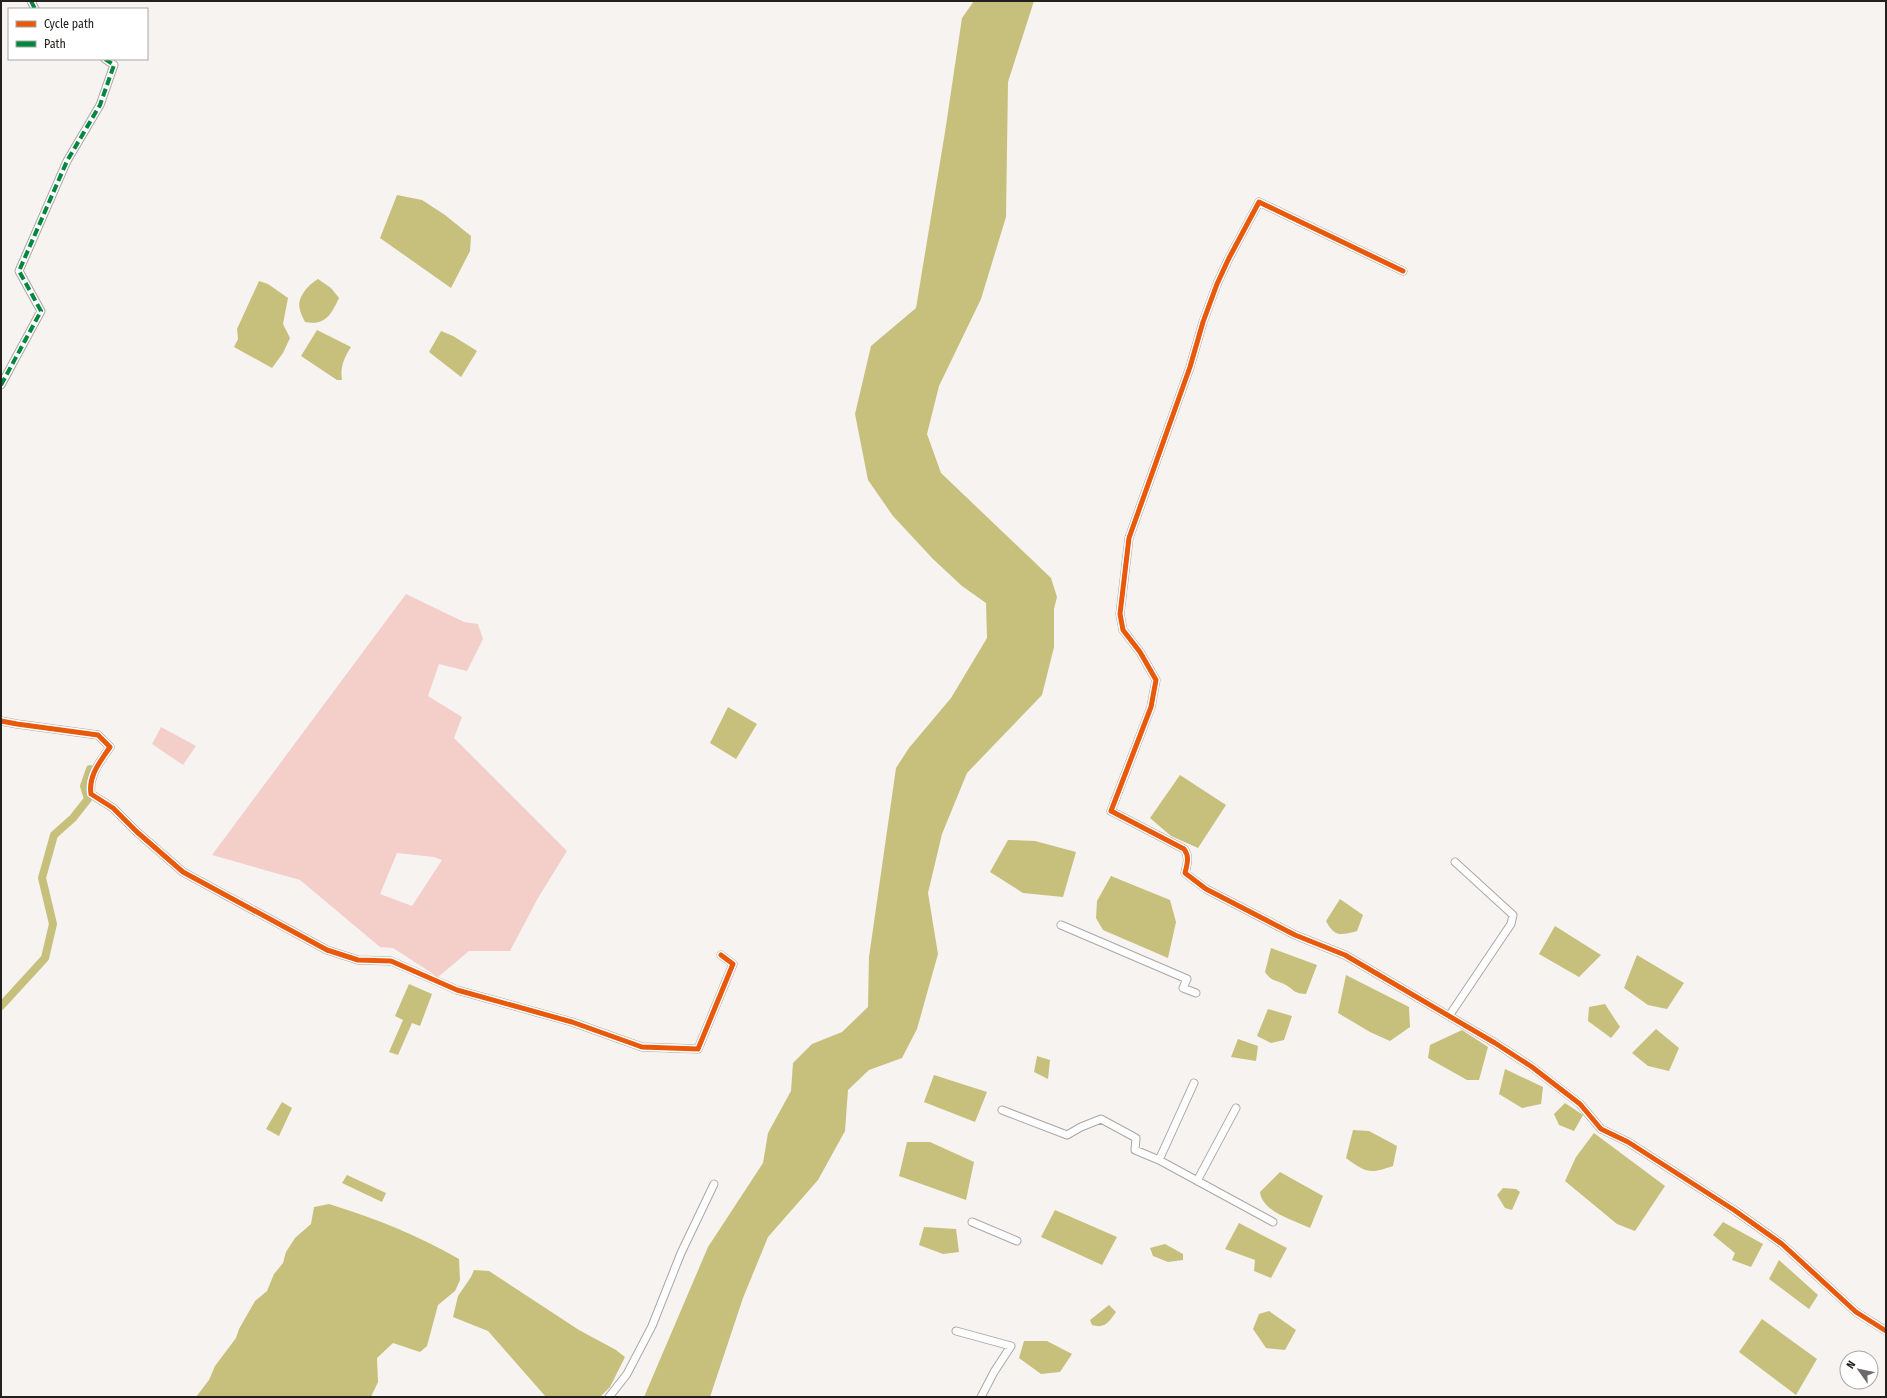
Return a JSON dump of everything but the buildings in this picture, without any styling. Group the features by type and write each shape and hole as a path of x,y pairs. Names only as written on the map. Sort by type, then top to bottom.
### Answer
{"street":[{"path":"1,385 41,311 19,271 67,161 100,105 114,65 106,60"},
{"path":"1403,271 1259,202 1229,258 1203,322 1190,367 1151,478 1136,514 1129,538 1120,614 1123,630 1140,652 1156,680 1151,707 1111,811 1184,849 1187,853 1188,859 1185,873 1206,889 1295,935 1346,955 1532,1067 1580,1104 1601,1129 1634,1146 1734,1210 1782,1244 1856,1312 1886,1331"},
{"path":"1,721 98,735 110,747 94,769 90,788 91,794 113,808 137,832 183,872 327,950 358,960 390,961 457,990 572,1022 642,1047 698,1049 733,964 721,955"},
{"path":"1449,1016 1511,924 1513,915 1455,862"},
{"path":"1061,925 1187,979 1183,988 1196,994"},
{"path":"1159,1160 1194,1083"},
{"path":"1197,1181 1236,1108"},
{"path":"1002,1110 1067,1135 1081,1127 1101,1119 1136,1138 1135,1150 1159,1160 1273,1222"},
{"path":"609,1397 627,1374 652,1326 681,1253 714,1184"},
{"path":"972,1222 1018,1241"},
{"path":"956,1331 1011,1346 994,1372 981,1397"}],"shaded area":[{"path":"974,1 1034,1 1008,82 1006,217 981,299 939,386 927,434 941,473 1051,578 1057,597 1054,609 1054,647 1042,695 967,773 942,834 928,893 938,954 917,1029 902,1058 869,1070 848,1090 845,1131 818,1180 768,1237 743,1298 710,1397 644,1397 708,1247 763,1163 768,1133 791,1091 793,1063 812,1044 842,1032 868,1007 869,957 896,768 909,748 951,698 987,638 986,603 962,586 933,559 893,516 868,480 855,414 871,346 916,308 962,18"},
{"path":"397,195 422,200 445,215 471,236 470,251 451,288 380,238"},
{"path":"318,279 331,288 339,298 330,314 322,321 312,323 305,322 300,310 300,301 307,288"},
{"path":"259,281 268,284 288,298 283,324 290,338 283,353 272,368 234,347 238,339 237,329"},
{"path":"317,330 351,347 343,363 342,380 337,380 301,356"},
{"path":"441,331 453,336 477,351 461,377 429,352"},
{"path":"406,594 464,622 478,624 483,639 467,671 439,664 428,696 462,717 454,738 567,851 538,898 510,951 469,951 438,977 393,948 380,947 300,880 212,855","holes":["397,853 434,857 442,860 412,906 380,894"]},
{"path":"728,707 757,724 736,759 710,743"},
{"path":"161,727 196,746 183,765 152,744"},
{"path":"1180,775 1226,805 1198,848 1171,836 1150,818"},
{"path":"1008,840 1035,841 1076,852 1063,897 1023,893 990,872"},
{"path":"1111,876 1170,900 1176,922 1168,958 1103,930 1096,918 1097,901"},
{"path":"1340,899 1363,915 1357,931 1347,934 1339,934 1332,930 1326,921"},
{"path":"1555,926 1601,955 1579,977 1539,954"},
{"path":"1271,948 1317,965 1306,994 1296,992 1284,984 1271,979 1267,975 1265,972"},
{"path":"1637,955 1684,983 1667,1009 1648,1005 1624,988"},
{"path":"1346,975 1409,1007 1410,1027 1390,1041 1370,1032 1338,1013"},
{"path":"409,984 432,994 420,1026 412,1023 398,1055 389,1052 403,1020 395,1016"},
{"path":"1605,1004 1620,1027 1611,1038 1588,1021 1589,1007"},
{"path":"1268,1009 1292,1016 1284,1040 1271,1043 1257,1036"},
{"path":"1656,1029 1679,1048 1669,1071 1648,1066 1632,1053"},
{"path":"1462,1030 1488,1047 1479,1080 1467,1080 1428,1058 1430,1045"},
{"path":"1238,1039 1258,1046 1256,1061 1231,1057"},
{"path":"1037,1056 1050,1060 1048,1079 1034,1072"},
{"path":"1505,1069 1543,1087 1541,1104 1522,1108 1499,1094"},
{"path":"934,1075 987,1092 975,1122 924,1102"},
{"path":"282,1102 292,1108 279,1136 266,1129"},
{"path":"1565,1103 1583,1115 1574,1131 1559,1125 1554,1114"},
{"path":"1353,1130 1369,1131 1397,1146 1393,1166 1368,1171 1346,1158"},
{"path":"1594,1133 1665,1186 1635,1231 1617,1224 1565,1181 1576,1157"},
{"path":"907,1142 930,1142 974,1162 966,1200 899,1176"},
{"path":"1280,1172 1323,1196 1310,1228 1272,1210 1262,1199 1260,1192"},
{"path":"347,1175 386,1193 382,1202 342,1183"},
{"path":"1503,1188 1516,1189 1520,1192 1512,1210 1505,1208 1497,1195"},
{"path":"329,1204 396,1228 459,1259 460,1280 455,1291 438,1305 427,1346 420,1352 393,1343 377,1358 378,1382 371,1397 196,1397 209,1380 215,1366 236,1338 239,1329 255,1301 267,1291 274,1274 283,1263 286,1252 295,1238 311,1224 314,1207"},
{"path":"1055,1210 1117,1237 1102,1265 1041,1237"},
{"path":"1723,1222 1763,1244 1751,1267 1732,1260 1735,1253 1713,1235"},
{"path":"1239,1223 1287,1248 1271,1278 1254,1271 1255,1260 1225,1249"},
{"path":"924,1227 956,1229 959,1252 943,1254 919,1245"},
{"path":"1165,1244 1183,1254 1183,1260 1168,1262 1153,1256 1150,1248"},
{"path":"1779,1260 1818,1295 1809,1309 1769,1279"},
{"path":"474,1270 489,1271 579,1330 616,1350 625,1357 610,1387 600,1397 546,1397 488,1331 453,1317 458,1296"},
{"path":"1109,1305 1116,1312 1111,1319 1106,1324 1100,1326 1092,1325 1090,1320"},
{"path":"1269,1311 1296,1330 1285,1350 1266,1348 1253,1329 1259,1314"},
{"path":"1762,1319 1817,1359 1796,1395 1739,1352"},
{"path":"1024,1341 1047,1341 1072,1354 1060,1372 1041,1374 1019,1358"}],"waterway":[{"path":"1,1006 45,958 53,924 42,878 54,835 73,818 88,799 84,786 90,769"}],"marked path":[{"path":"31,1 34,8"},
{"path":"1,385 41,311 19,271 67,161 100,105 114,65 106,60"}],"cycle path":[{"path":"1403,271 1259,202 1217,284 1203,322 1190,367 1129,538 1120,614 1123,630 1140,652 1156,680 1151,707 1111,811 1184,849 1187,858 1185,873 1206,889 1295,935 1345,955 1495,1043 1532,1067 1580,1104 1601,1129 1628,1142 1734,1210 1782,1244 1856,1312 1886,1331"},
{"path":"1,721 98,735 110,747 93,775 91,781 91,794 113,808 137,832 183,872 327,950 358,960 391,961 457,990 572,1022 642,1047 698,1049 733,964 721,955"}]}
